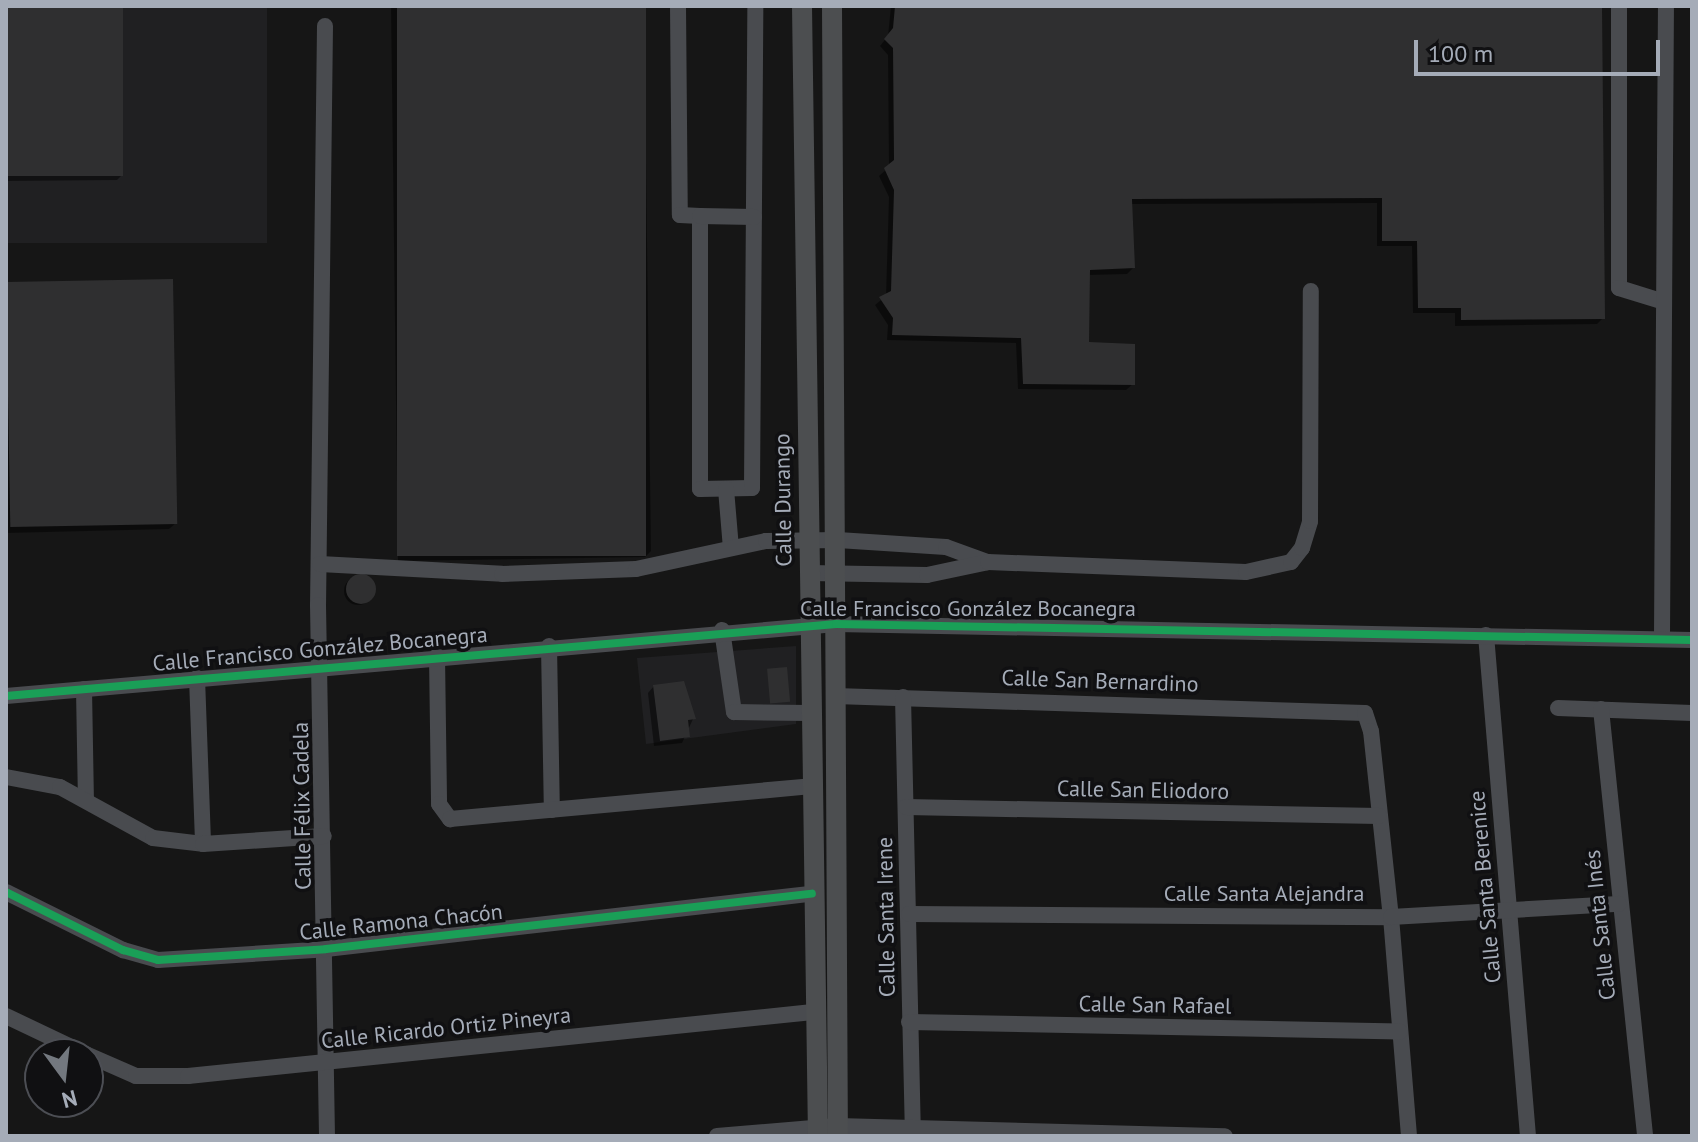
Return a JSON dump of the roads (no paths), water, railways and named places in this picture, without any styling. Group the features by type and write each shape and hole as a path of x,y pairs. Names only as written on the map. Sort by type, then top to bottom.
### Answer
{"main road":[{"name":"Calle Durango","path":"802,6 813,1012 828,1131"},
{"path":"828,1131 838,540 832,6"}],"street":[{"path":"678,6 680,215 754,217"},
{"path":"700,216 700,489 752,488 755,6"},
{"path":"1619,6 1619,288 1664,302"},
{"path":"1662,636 1666,6"},
{"name":"Calle Félix Cadela","path":"325,26 320,564 327,1136"},
{"path":"809,573 927,575 988,562 1246,572 1291,562 1302,548 1310,521 1311,291"},
{"path":"726,489 731,548"},
{"path":"320,564 560,572 636,569 731,548 838,540 946,547 988,562"},
{"name":"Calle Francisco González Bocanegra","path":"6,696 722,630 836,624 1662,636 1692,640"},
{"path":"722,630 734,712 810,713"},
{"name":"Calle Santa Berenice","path":"1486,635 1528,1136"},
{"path":"549,646 552,810"},
{"path":"437,656 439,804 444,816 552,810 811,786"},
{"path":"197,678 203,844"},
{"path":"84,689 86,799"},
{"name":"Calle San Bernardino","path":"835,696 1365,713 1379,816"},
{"name":"Calle Santa Irene","path":"903,697 912,1132"},
{"path":"1558,708 1692,713"},
{"name":"Calle Santa Inés","path":"1601,709 1645,1136"},
{"path":"6,777 60,787 153,838 203,844 324,836"},
{"name":"Calle San Eliodoro","path":"906,807 1379,816"},
{"path":"1379,816 1391,917 1409,1136"},
{"name":"Calle Ramona Chacón","path":"6,892 123,950 158,960 326,949 812,894"},
{"name":"Calle Santa Alejandra","path":"909,914 1391,917 1509,913 1619,904"},
{"name":"Calle Ricardo Ortiz Pineyra","path":"104,1062 136,1076 327,1063 813,1012"},
{"name":"Calle Ricardo Ortiz Pineyra","path":"6,1016 53,1038"},
{"name":"Calle San Rafael","path":"909,1022 1400,1031"},
{"path":"717,1136 828,1131 1225,1136"}]}
